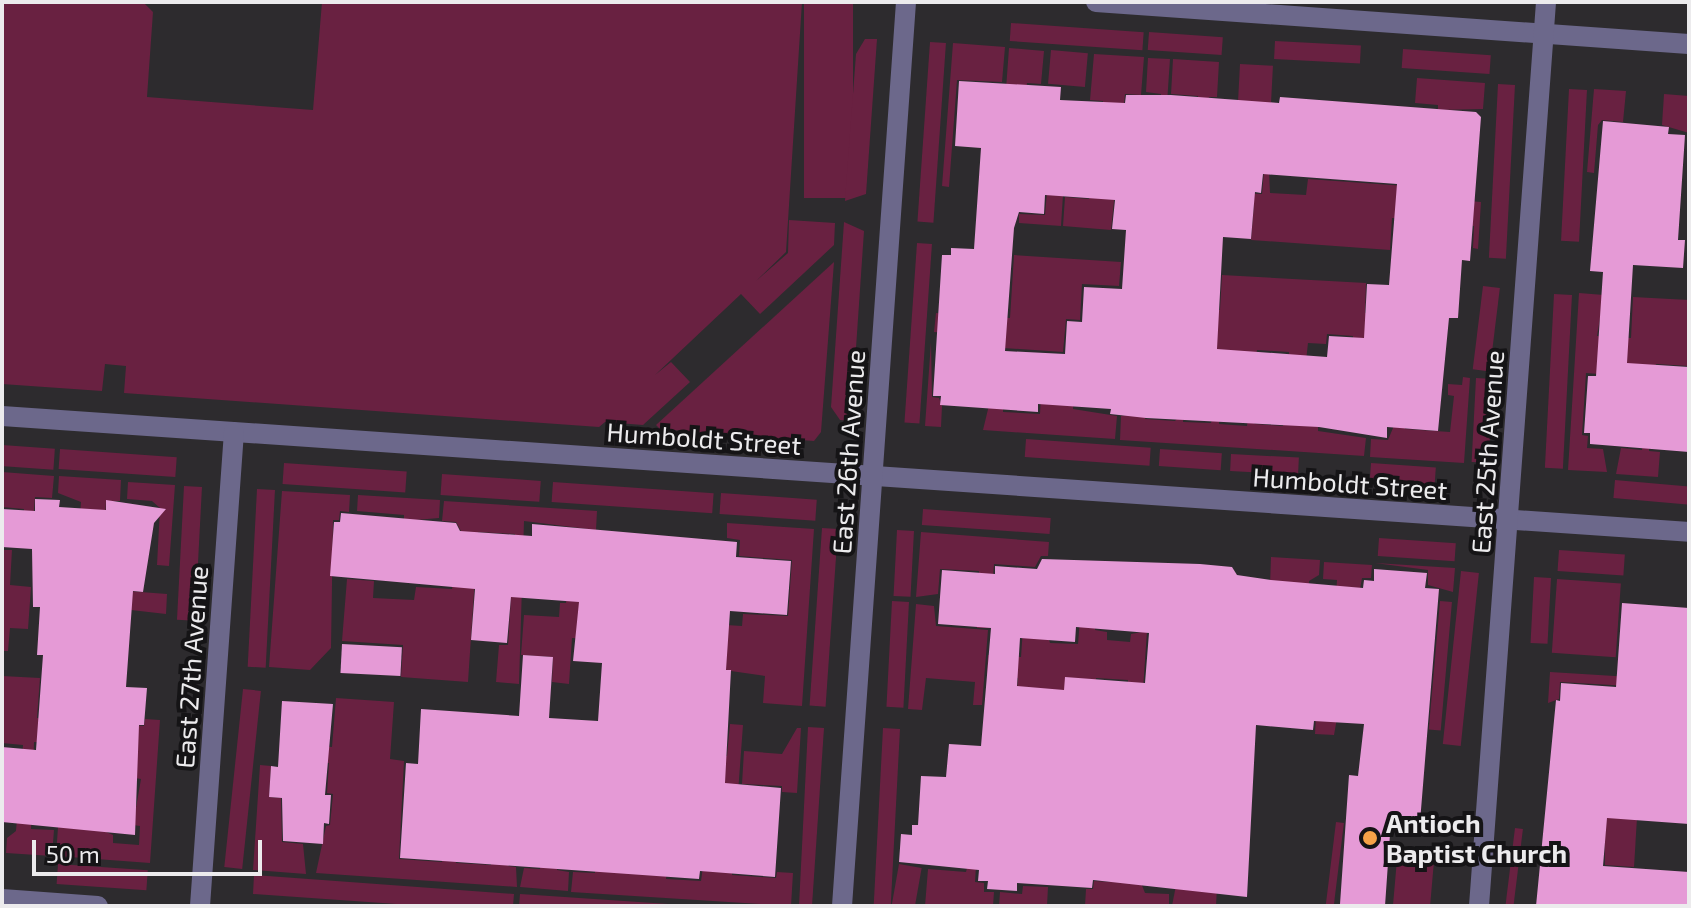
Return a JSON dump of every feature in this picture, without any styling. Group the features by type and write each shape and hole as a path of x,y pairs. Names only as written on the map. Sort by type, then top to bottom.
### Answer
{"street":[{"name":"East 26th Avenue","path":"842,906 906,2"},
{"path":"1096,2 1689,44"},
{"name":"East 25th Avenue","path":"1479,906 1546,2"},
{"name":"Humboldt Street","path":"2,416 1689,532"},
{"name":"East 27th Avenue","path":"200,906 234,432"},
{"path":"2,899 98,906"}],"shaded area":[{"path":"2,2 143,2 153,12 147,97 313,110 322,2 802,2 786,252 756,281 788,253 789,220 835,223 834,245 760,314 741,294 655,375 671,362 690,382 643,425 605,422 599,427 124,393 126,366 105,364 102,391 2,384"},
{"path":"804,2 853,2 853,198 804,198"},
{"path":"1011,23 1144,32 1142,50 1010,41"},
{"path":"1149,32 1223,37 1222,55 1148,50"},
{"path":"865,39 877,39 866,194 845,201 856,54"},
{"path":"1275,41 1361,46 1360,63 1274,59"},
{"path":"930,42 946,43 933,223 917,222"},
{"path":"953,43 1005,47 1002,82 957,80 949,187 942,186"},
{"path":"1009,48 1044,51 1041,84 1027,83 1024,129 1005,103"},
{"path":"1403,49 1491,55 1489,74 1402,68"},
{"path":"1051,50 1088,53 1085,87 1048,84"},
{"path":"1094,54 1144,57 1141,95 1125,94 1111,230 1063,226 1065,197 1089,199 1100,158 1103,101 1090,100"},
{"path":"1148,58 1170,59 1163,162 1157,161 1161,94 1146,92"},
{"path":"1173,59 1219,62 1217,97 1209,97 1208,106 1198,105 1198,96 1171,94"},
{"path":"1240,64 1273,66 1271,109 1238,107"},
{"path":"1417,78 1485,83 1483,109 1438,110 1438,105 1415,103"},
{"path":"1498,84 1515,85 1506,259 1489,258"},
{"path":"1569,89 1587,90 1579,242 1561,241"},
{"path":"1594,89 1626,91 1623,122 1602,120 1598,125 1594,173 1587,172"},
{"path":"1664,94 1689,96 1689,133 1662,125"},
{"path":"1264,171 1269,171 1270,193 1306,195 1308,179 1433,188 1433,198 1481,202 1478,249 1473,248 1474,226 1392,218 1390,250 1251,240 1254,204 1240,193 1262,194"},
{"path":"1064,179 1061,226 1019,223 1019,214 1045,215 1048,180"},
{"path":"844,222 864,231 851,421 840,420 831,407"},
{"path":"917,243 932,244 919,424 904,423"},
{"path":"1014,255 1121,262 1119,286 1082,284 1080,320 1066,319 1063,352 1003,348 1003,337 934,332 936,313 1010,318"},
{"path":"834,262 821,432 814,441 660,429 656,425"},
{"path":"1222,275 1366,283 1365,313 1382,314 1402,288 1353,361 1353,336 1327,334 1326,344 1308,343 1306,361 1289,361 1289,352 1257,350 1255,363 1221,364 1189,308 1220,310"},
{"path":"1483,286 1500,288 1490,371 1473,369"},
{"path":"1579,293 1604,295 1597,336 1631,338 1633,297 1689,300 1689,366 1656,364 1652,378 1586,373 1582,435 1588,436 1587,448 1603,449 1607,472 1568,470"},
{"path":"1554,294 1572,295 1563,469 1545,468"},
{"path":"931,342 932,397 939,398 942,406 941,427 925,426"},
{"path":"1043,353 1074,396 1073,409 1117,416 1115,439 983,430 990,401 1003,402 1003,412 1040,414"},
{"path":"1396,375 1408,376 1405,429 1450,432 1454,396 1448,395 1448,384 1462,385 1463,377 1470,378 1464,463 1370,457 1371,439 1388,440 1393,428"},
{"path":"1476,378 1493,379 1489,463 1472,462"},
{"path":"1184,411 1183,422 1211,423 1213,414 1219,414 1219,424 1247,426 1248,416 1255,424 1283,426 1284,415 1318,422 1318,431 1366,438 1364,456 1120,440 1121,416 1145,412 1145,419 1175,421"},
{"path":"1026,439 1151,448 1149,466 1025,457"},
{"path":"1643,439 1649,439 1649,451 1660,452 1658,477 1616,474 1621,448 1642,450"},
{"path":"2,445 55,449 53,470 2,466"},
{"path":"60,449 177,457 175,477 59,469"},
{"path":"1160,449 1222,453 1221,470 1159,466"},
{"path":"1231,454 1299,458 1298,475 1230,471"},
{"path":"284,463 407,472 405,493 283,484"},
{"path":"1371,463 1436,468 1435,485 1370,481"},
{"path":"2,472 54,476 52,498 35,497 31,546 21,545 24,509 2,507"},
{"path":"442,474 541,481 539,502 441,495"},
{"path":"59,476 121,480 120,501 106,501 101,589 167,594 166,614 131,610 73,616 81,502 58,493"},
{"path":"1615,480 1689,486 1687,504 1613,498"},
{"path":"128,482 175,485 169,566 157,565 160,508 152,501 127,499"},
{"path":"553,482 714,493 712,513 552,502"},
{"path":"184,486 202,487 195,621 177,620"},
{"path":"257,489 275,490 266,668 248,667"},
{"path":"282,491 350,495 349,512 340,511 339,520 333,520 331,648 310,670 269,667"},
{"path":"721,493 817,500 815,521 720,514"},
{"path":"358,495 440,500 439,518 404,521 404,515 357,511"},
{"path":"444,501 597,511 596,530 524,521 519,684 496,682 499,645 508,645 515,534 478,532 468,682 401,677 403,645 342,641 347,579 374,581 373,598 414,600 416,587 452,589 461,531 456,522 442,521"},
{"path":"923,509 1051,518 1050,534 922,525"},
{"path":"727,523 814,529 802,706 763,703 765,676 703,667 680,622 742,626 743,614 788,616 792,560 739,556 740,540 727,538"},
{"path":"822,528 838,529 826,707 810,706"},
{"path":"571,530 601,640 572,638 569,684 552,682 553,657 521,655 524,615 559,617 560,603 566,603"},
{"path":"897,530 914,531 911,597 894,596"},
{"path":"921,532 1049,542 1048,556 1041,556 1035,567 994,564 989,628 977,628 979,571 940,569 938,594 916,597"},
{"path":"1379,538 1456,543 1455,561 1378,556"},
{"path":"2,550 12,550 10,585 31,587 28,629 10,628 8,651 2,651"},
{"path":"1559,550 1625,555 1623,576 1558,571"},
{"path":"1271,557 1320,560 1319,575 1309,581 1307,619 1268,643"},
{"path":"1324,562 1372,565 1371,578 1362,578 1334,735 1315,734 1317,697 1331,661 1337,580 1323,579"},
{"path":"1375,563 1455,568 1453,592 1428,585 1428,570"},
{"path":"1027,569 1050,643 1078,644 1080,619 1098,586 1095,630 1107,632 1107,640 1130,642 1131,634 1147,631 1141,719 1126,718 1128,680 1096,678 1093,722 1015,716 1018,678 987,675 988,655 1021,657"},
{"path":"1461,571 1479,573 1461,746 1443,744"},
{"path":"1534,577 1551,578 1548,644 1531,643"},
{"path":"1557,579 1621,583 1616,657 1552,653"},
{"path":"892,601 909,602 903,708 886,707"},
{"path":"1440,601 1452,602 1441,731 1429,730"},
{"path":"916,604 934,606 936,626 988,630 982,705 973,705 975,682 926,678 922,710 908,709"},
{"path":"1550,672 1647,678 1646,687 1560,682 1559,699 1548,703"},
{"path":"2,676 40,678 37,718 51,719 49,743 34,742 31,829 54,830 52,856 6,853 7,838 16,831 23,745 2,743"},
{"path":"243,689 261,691 242,869 224,867"},
{"path":"336,698 394,702 390,759 404,761 399,859 442,862 446,807 456,863 491,865 491,857 509,857 508,866 516,867 517,887 316,873 326,826 330,825 333,794 327,793 329,763 303,761 304,745 332,747"},
{"path":"145,719 160,720 150,863 56,856 58,827 104,831 113,835 113,843 139,845 140,826 133,825 141,779 135,778 131,725 144,726"},
{"path":"730,724 743,725 732,875 776,878 777,872 793,873 791,906 571,892 573,872 595,873 595,867 667,870 666,879 701,881 705,852 696,754 727,756"},
{"path":"808,727 824,728 812,906 799,906"},
{"path":"797,728 801,728 797,793 782,792 782,786 742,784 744,751 782,754"},
{"path":"883,728 900,729 891,906 874,906"},
{"path":"260,765 271,766 269,797 281,798 282,842 303,844 306,874 253,870"},
{"path":"1604,810 1637,818 1634,867 1605,865"},
{"path":"1114,815 1145,893 1169,894 1169,906 1085,906 1086,889 1093,889 1094,881 1110,882"},
{"path":"979,818 975,882 984,883 984,892 994,892 993,906 925,906 928,869 966,872"},
{"path":"1336,822 1344,823 1334,906 1326,905"},
{"path":"1515,828 1523,829 1513,906 1505,905"},
{"path":"559,842 557,870 569,872 568,891 520,887 524,868 540,869 541,860"},
{"path":"1398,848 1435,851 1430,906 1393,906"},
{"path":"58,864 148,870 146,890 57,884"},
{"path":"899,864 922,868 915,906 892,905"},
{"path":"254,875 514,894 513,906 425,906 253,894"},
{"path":"1176,885 1217,887 1216,906 1172,906"},
{"path":"1023,886 1048,887 1047,906 999,906 1000,892 1022,894"},
{"path":"520,894 698,906 519,906"}],"building":[{"path":"959,81 1061,87 1060,100 1125,103 1126,95 1171,95 1279,103 1280,97 1476,112 1481,117 1470,261 1462,260 1458,318 1449,318 1438,431 1387,427 1387,438 1319,427 1146,418 1110,414 1111,409 1038,404 1038,412 940,405 941,396 933,396 942,255 951,255 951,248 974,249 981,148 955,146","holes":["1263,174 1397,184 1389,285 1367,284 1364,338 1329,336 1327,357 1217,349 1223,237 1251,239 1255,192 1261,193","1045,195 1115,200 1112,229 1126,230 1122,289 1084,287 1082,322 1067,321 1065,354 1005,351 1014,228 1019,212 1044,214"]},
{"path":"1603,121 1669,127 1668,134 1685,135 1678,240 1685,240 1683,268 1633,265 1627,363 1689,367 1689,452 1590,444 1590,433 1584,433 1588,376 1596,376 1603,272 1590,271"},
{"path":"35,499 60,500 59,507 106,510 106,500 166,509 154,523 143,592 133,591 126,687 147,688 144,725 139,725 135,835 2,822 2,747 36,750 43,655 37,655 40,607 33,607 32,549 2,547 2,509 35,511"},
{"path":"341,513 456,523 460,531 532,536 532,524 737,542 736,557 791,561 787,615 730,611 726,670 731,670 725,783 781,788 775,877 700,871 699,879 400,858 406,763 418,764 421,709 519,716 523,655 553,657 549,718 598,721 602,663 573,661 579,602 511,597 507,643 471,640 475,589 330,576 334,522 340,522"},
{"path":"1042,559 1200,564 1232,567 1237,575 1363,588 1364,580 1374,581 1374,569 1427,573 1425,588 1439,589 1420,822 1391,820 1385,906 1340,904 1349,775 1358,776 1364,724 1314,721 1313,730 1256,725 1247,897 1093,880 1092,888 1017,883 1017,891 987,889 988,881 978,881 979,870 899,862 901,834 912,835 912,825 918,825 921,776 946,777 949,744 981,746 991,628 938,624 942,570 995,574 995,566 1037,569","holes":["1076,627 1149,633 1145,683 1065,677 1064,690 1017,686 1020,638 1075,642"]},
{"path":"1622,603 1689,608 1689,824 1607,818 1603,866 1689,872 1689,906 1536,906 1556,700 1560,701 1561,683 1616,687"},
{"path":"342,644 402,647 400,676 340,673"},
{"path":"282,701 333,704 325,795 331,795 329,824 324,823 323,844 283,841 282,798 269,797 271,766 278,767"}],"place":[{"name":"Antioch Baptist Church","path":"1370,838"}]}
